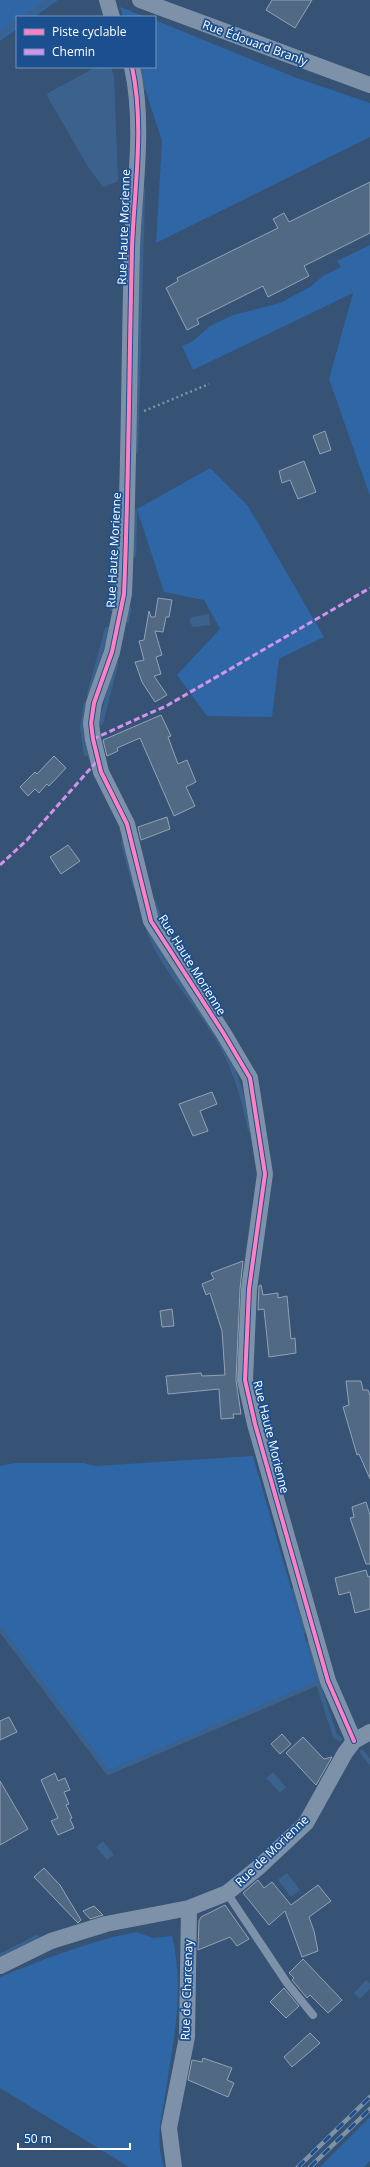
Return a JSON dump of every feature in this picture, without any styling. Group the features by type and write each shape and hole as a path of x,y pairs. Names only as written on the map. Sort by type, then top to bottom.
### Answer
{"street":[{"path":"107,0 112,16"},
{"name":"Rue Édouard Branly","path":"140,0 370,85"},
{"name":"Rue Haute Morienne","path":"132,68 136,87 138,134 133,222 124,594 112,652 94,704 91,723 93,739 101,772 127,824 151,921 224,1034 250,1078 265,1174 249,1289 245,1380 255,1424 328,1681 354,1742"},
{"name":"Rue de Morienne","path":"0,1966 51,1941 106,1924 189,1908 227,1893 259,1867 306,1822 345,1753 354,1742 370,1732"},
{"name":"Rue de Charcenay","path":"174,2167 169,2128 187,2037 189,1908"}],"lane":[{"path":"227,1893 287,1983 313,2015"}],"path":[{"path":"128,414 137,414 209,384"}],"shaded area":[{"path":"0,0 58,0 35,16 16,16 16,30 0,41"},
{"path":"120,7 143,16 123,16"},
{"path":"156,20 294,77 370,103 370,137 156,243 162,141 138,68 156,68"},
{"path":"94,68 111,68 114,76 117,182 103,187 88,167 47,96 48,93"},
{"path":"370,245 370,496 329,379 353,293 193,370 182,346 193,341 210,326 233,315 280,303 310,287 323,276 341,267 337,261"},
{"path":"210,468 248,506 324,637 279,659 272,717 207,716 177,675 220,629 204,600 164,592 137,509"},
{"path":"209,614 210,625 193,627 189,622 191,617"},
{"path":"253,1456 318,1683 108,1773 0,1629 0,1466 15,1463 84,1463 95,1466"},
{"path":"273,1772 286,1787 280,1793 266,1778"},
{"path":"103,1841 114,1855 107,1860 96,1847"},
{"path":"287,1873 300,1890 291,1897 278,1880"},
{"path":"136,1932 153,1938 172,1936 176,1954 178,1991 177,2010 173,2047 160,2125 161,2156 164,2167 129,2167 0,2088 0,1977 84,1945"},
{"path":"366,1980 370,1983 370,1989 360,1999 354,1993"},
{"path":"370,2117 370,2161 364,2167 320,2167"}],"building":[{"path":"272,0 312,0 295,28 266,10"},
{"path":"370,182 370,233 304,266 309,276 268,297 263,286 197,319 199,324 187,330 166,288 178,281 177,278 278,228 273,219 284,213 289,222"},
{"path":"325,431 331,450 320,454 313,436"},
{"path":"304,461 316,492 298,499 290,480 282,483 279,471"},
{"path":"158,598 172,600 169,617 166,617 163,632 155,631 162,655 156,657 161,674 154,676 167,695 155,702 142,682 135,662 144,660 139,641 144,640 149,611 151,617 155,617"},
{"path":"161,715 171,736 168,737 178,764 187,760 196,782 186,787 195,806 174,816 140,738 117,748 118,751 107,756 103,740"},
{"path":"54,756 66,768 49,786 47,784 39,793 35,789 28,796 20,787 35,772 37,774"},
{"path":"167,817 170,829 141,840 138,827"},
{"path":"68,845 80,861 61,874 50,857"},
{"path":"212,1092 217,1104 200,1111 208,1131 193,1136 179,1104"},
{"path":"243,1261 240,1289 236,1380 241,1414 233,1414 234,1418 221,1419 219,1389 168,1394 166,1376 201,1373 202,1376 225,1375 222,1331 210,1293 206,1295 202,1284 214,1279 211,1273"},
{"path":"261,1285 263,1295 278,1293 278,1298 287,1296 291,1339 295,1338 296,1353 269,1357 264,1309 258,1310 259,1286"},
{"path":"172,1309 174,1326 162,1327 160,1311"},
{"path":"346,1381 361,1381 363,1390 368,1390 370,1396 370,1479 359,1454 357,1455 343,1407 349,1405"},
{"path":"366,1502 370,1515 370,1564 366,1564 350,1518 354,1517 352,1507"},
{"path":"366,1570 368,1577 370,1576 370,1609 355,1613 350,1592 339,1595 335,1578"},
{"path":"9,1717 17,1732 0,1740 0,1721"},
{"path":"282,1734 291,1744 280,1754 271,1744"},
{"path":"303,1737 324,1759 332,1757 316,1785 286,1753"},
{"path":"55,1773 58,1781 65,1778 70,1790 64,1792 69,1804 66,1805 72,1818 70,1819 74,1828 58,1835 51,1821 58,1818 41,1780"},
{"path":"0,1781 28,1829 0,1845"},
{"path":"44,1868 60,1885 81,1920 78,1923 34,1877"},
{"path":"258,1880 264,1888 272,1882 291,1905 318,1885 331,1901 309,1917 314,1931 318,1951 302,1957 285,1911 269,1925 243,1893"},
{"path":"225,1905 249,1939 237,1946 230,1937 198,1950 199,1921 201,1917"},
{"path":"94,1906 103,1915 90,1919 83,1911"},
{"path":"303,1959 342,2000 328,2013 310,1995 307,1998 292,1980 294,1978 289,1973"},
{"path":"284,1988 299,2006 286,2018 270,2002"},
{"path":"310,2033 320,2043 292,2067 284,2057"},
{"path":"203,2058 232,2068 227,2080 234,2083 228,2097 188,2080 192,2060 202,2062"}],"waterway":[{"path":"27,16 50,0"},
{"path":"0,35 16,24"},
{"path":"141,68 143,89"},
{"path":"136,451 143,190"},
{"path":"134,555 135,511"},
{"path":"112,609 118,513"},
{"path":"127,621 129,609"},
{"path":"89,695 107,629"},
{"path":"101,723 116,664"},
{"path":"86,704 82,728 86,754"},
{"path":"123,843 135,887"},
{"path":"154,902 163,927"},
{"path":"148,929 163,959 202,1015 226,1053 239,1085 250,1130"},
{"path":"294,1590 305,1631"},
{"path":"0,1629 108,1773 318,1683 335,1736 340,1739"},
{"path":"309,1643 318,1683"},
{"path":"362,1752 370,1762"},
{"path":"0,1956 37,1937"}],"railway":[{"path":"298,2167 370,2097"},
{"path":"310,2167 370,2109"}],"marked path":[{"path":"93,739 168,705 370,588"},
{"path":"0,865 27,840 98,760"}],"cycle path":[{"path":"132,68 138,112 138,158 132,248 124,594 112,652 94,703 91,723 93,739 101,772 127,824 151,921 224,1034 250,1078 265,1174 249,1289 245,1380 255,1424 328,1681 354,1741"}]}
